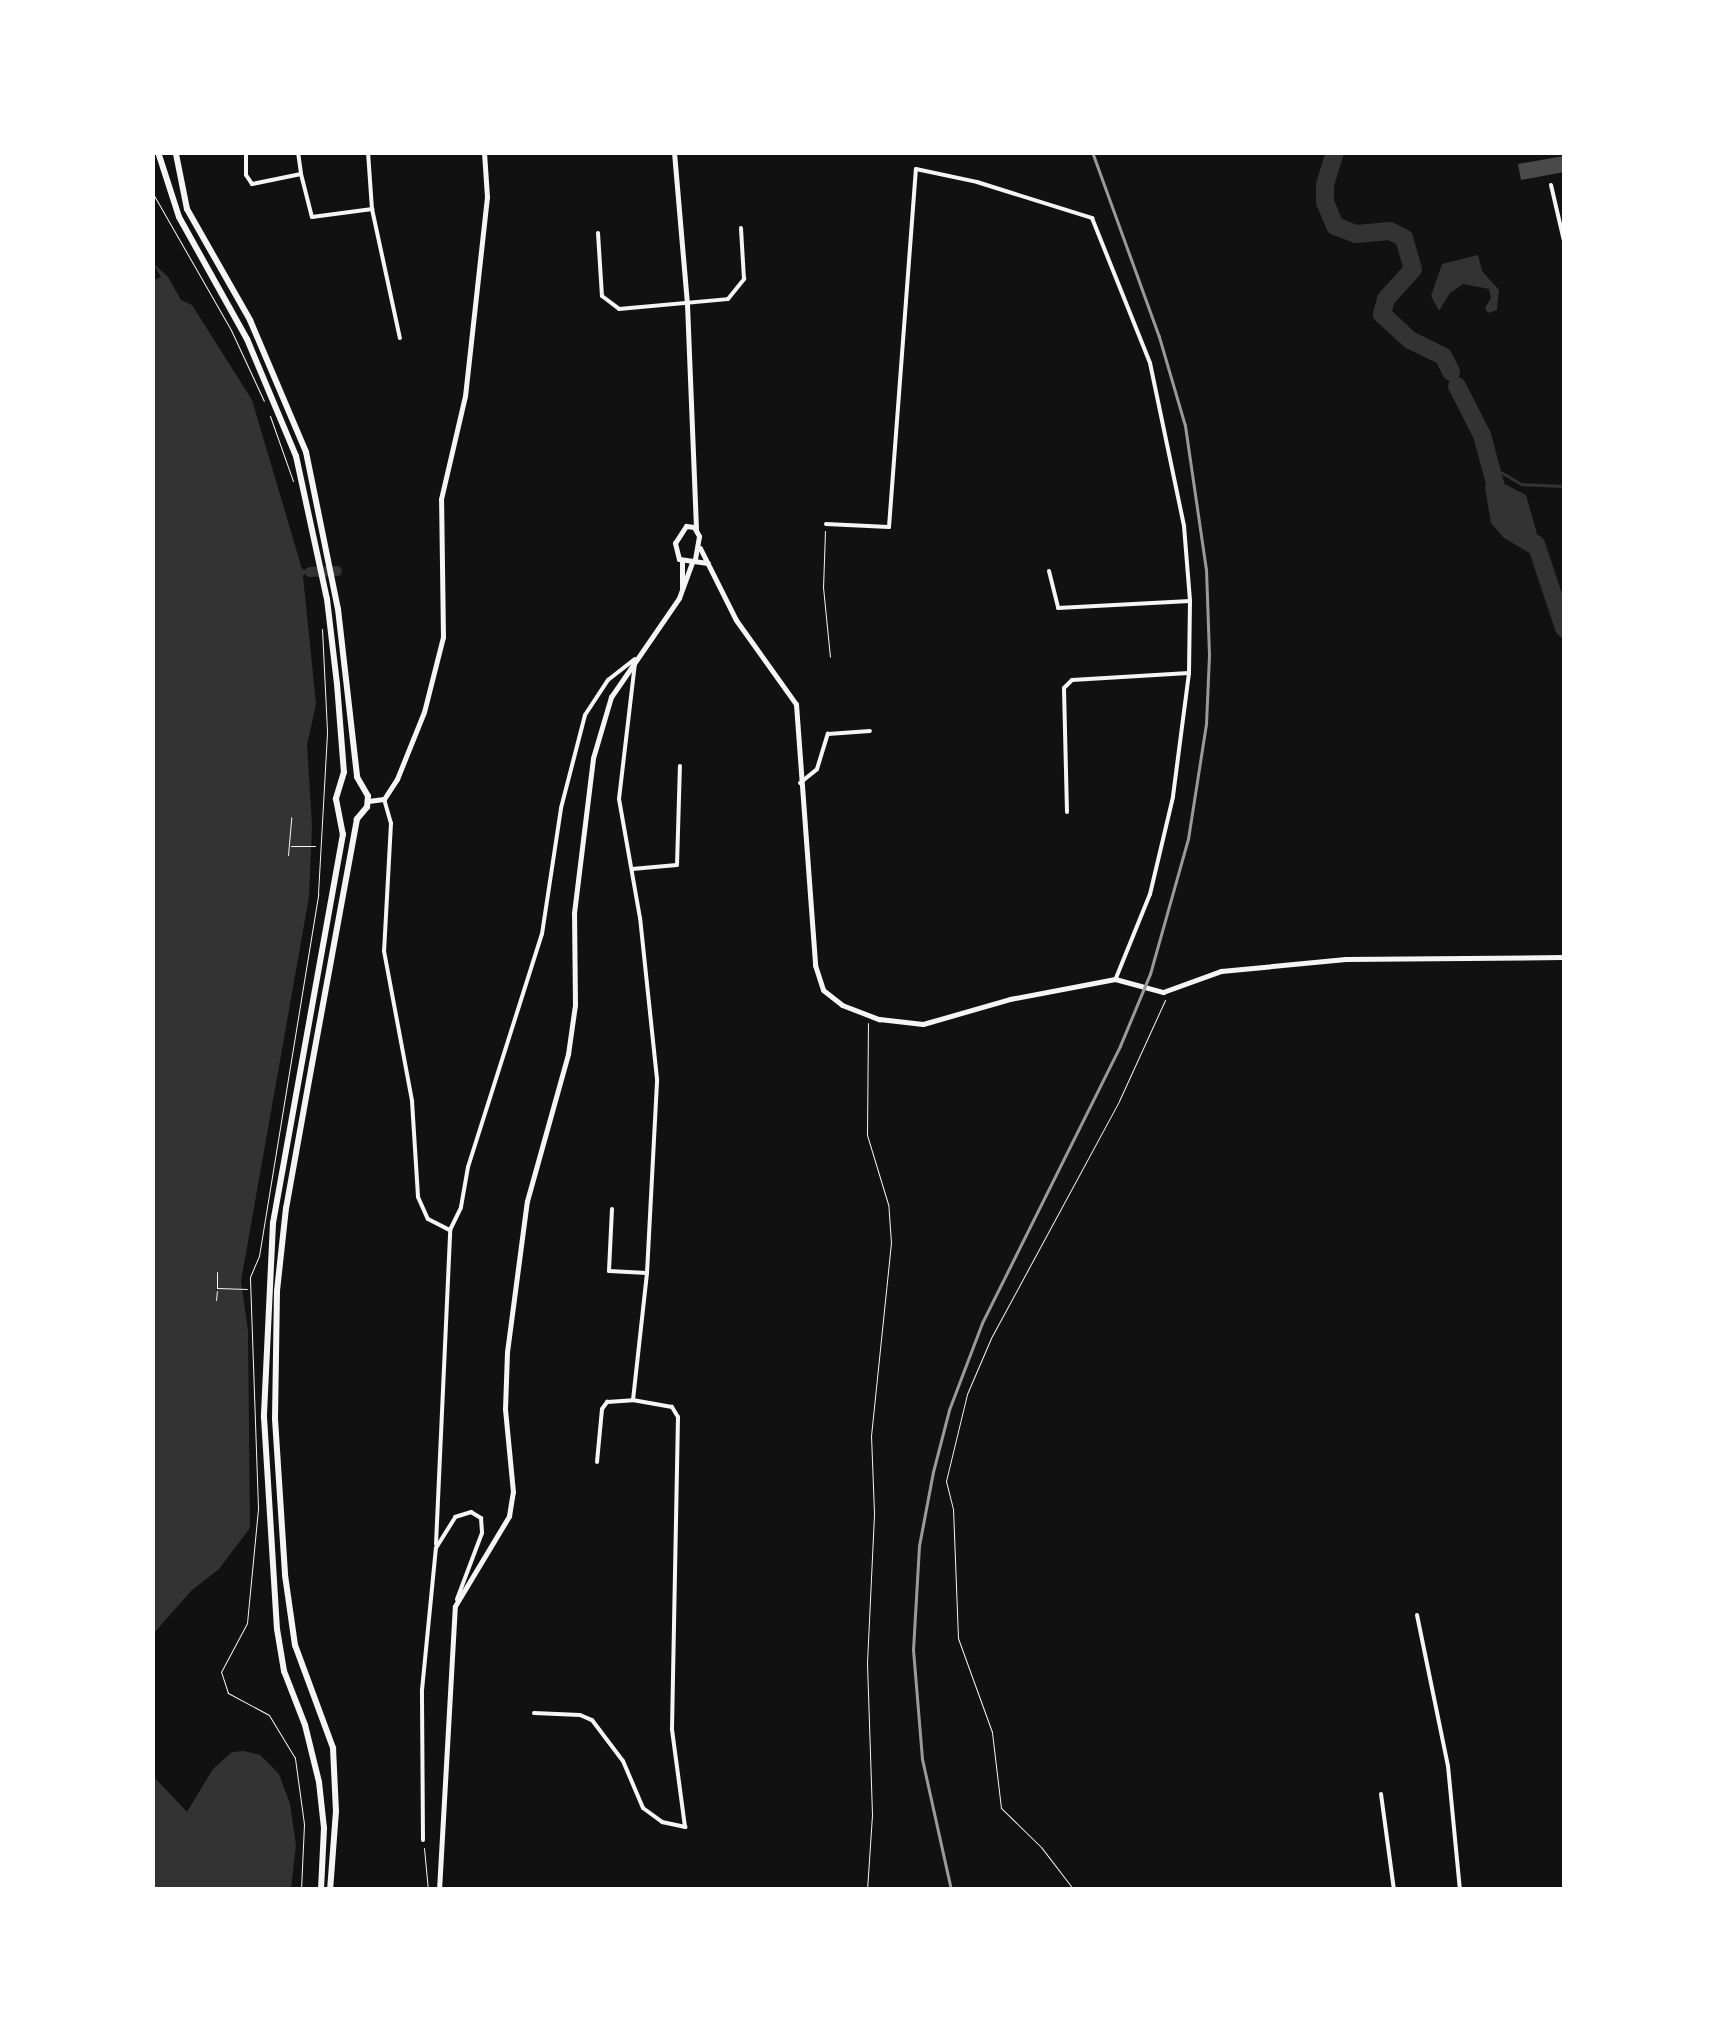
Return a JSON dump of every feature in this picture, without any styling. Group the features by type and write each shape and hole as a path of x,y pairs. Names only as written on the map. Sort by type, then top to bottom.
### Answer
{"main road":[{"path":"368,801 384,799 424,712 443,637 441,499 465,396 486,196 484,152"},
{"path":"674,152 687,304 696,529 700,548 736,620 793,696 817,976 835,1001 868,1016 924,1024 1010,999 1118,978 1156,992 1167,992 1220,972 1345,960 1564,956"},
{"path":"321,1890 324,1814 316,1762 284,1671 277,1629 264,1417 273,1223 338,877 342,812 336,799 342,788 337,684 322,572 290,440 247,338 179,217 156,154 177,153 187,209 250,320 296,425 316,492 332,571 360,786 368,801"},
{"path":"682,590 682,562 675,543 696,508"},
{"path":"686,526 696,529"},
{"path":"439,1890 447,1705 457,1599 510,1516 507,1352 527,1201 568,1054 575,1006 574,913 593,758 611,697 682,590 700,548"},
{"path":"682,562 710,564"},
{"path":"342,788 360,786"},
{"path":"330,1890 336,1811 333,1748 290,1623 275,1419 278,1291 286,1208 360,814 368,801"},
{"path":"342,812 360,814"}],"street":[{"path":"246,152 252,184 301,174"},
{"path":"298,152 312,217 372,209"},
{"path":"368,152 372,209 400,338"},
{"path":"826,524 889,527 916,169 977,182 1092,218 1150,363 1184,526 1190,601 1182,744 1161,856 1118,978"},
{"path":"1551,185 1564,240"},
{"path":"598,233 601,290 608,306 619,309 728,298 741,287 745,270 742,228"},
{"path":"1049,570 1058,608 1190,601"},
{"path":"634,1400 647,1273 657,1079 632,869 619,799 636,658"},
{"path":"424,1840 422,1690 436,1548 450,1230 459,1214 468,1166 542,934 561,808 585,715 608,680 636,658"},
{"path":"1066,812 1064,688 1072,680 1188,673"},
{"path":"800,783 816,769 828,734 870,730"},
{"path":"632,869 677,865 680,766"},
{"path":"384,799 391,824 384,951 412,1101 418,1197 428,1219 450,1230"},
{"path":"612,1209 608,1271 647,1273"},
{"path":"534,1713 580,1715 592,1720 623,1761 644,1808 662,1822 686,1827 672,1729 678,1417 672,1406 634,1400 608,1402 602,1409 598,1462"},
{"path":"436,1548 462,1512 481,1518 482,1533 457,1599"},
{"path":"1417,1614 1446,1756 1460,1890"},
{"path":"1380,1794 1394,1890"}],"path":[{"path":"152,192 231,330 268,410 295,489"},
{"path":"826,524 823,586 830,657"},
{"path":"288,856 291,817"},
{"path":"289,846 318,846"},
{"path":"1074,1890 1041,1846 1000,1808 992,1732 958,1638 953,1509 946,1481 967,1394 991,1338 1119,1101 1162,1013 1167,992"},
{"path":"867,1890 872,1814 867,1663 874,1513 871,1436 891,1243 888,1204 867,1135 868,1016"},
{"path":"216,1300 218,1272"},
{"path":"217,1288 250,1290"},
{"path":"424,1840 428,1890"}],"shaded area":[{"path":"1478,255 1482,271 1499,290 1497,310 1488,313 1485,308 1491,298 1489,289 1463,284 1450,293 1439,311 1431,296 1442,264"},
{"path":"153,263 168,277 181,300 192,305 252,400 302,569 309,571 303,576 316,704 307,745 312,825 309,897 241,1281 248,1331 250,1528 219,1569 191,1591 153,1634 152,281 161,277"},
{"path":"1489,471 1495,479 1526,495 1545,562 1504,538 1491,523 1485,488"},
{"path":"232,1752 260,1755 279,1774 290,1804 296,1845 291,1889 153,1889 153,1776 187,1812 213,1769"}],"building":[{"path":"1564,156 1564,172 1521,180 1518,164"}],"waterway":[{"path":"1335,152 1325,185 1325,202 1335,226 1356,234 1390,231 1404,238 1413,269 1386,299 1382,314 1410,340 1443,356 1451,372"},
{"path":"1457,386 1482,435 1497,491"},
{"path":"1487,464 1521,484 1564,486"},
{"path":"1536,544 1564,628"},
{"path":"310,572 337,571"}],"railway":[{"path":"951,1890 922,1759 913,1650 919,1546 933,1472 949,1410 982,1323 1120,1046 1150,974 1188,839 1206,724 1206,570 1185,426 1159,337 1092,152"}]}
